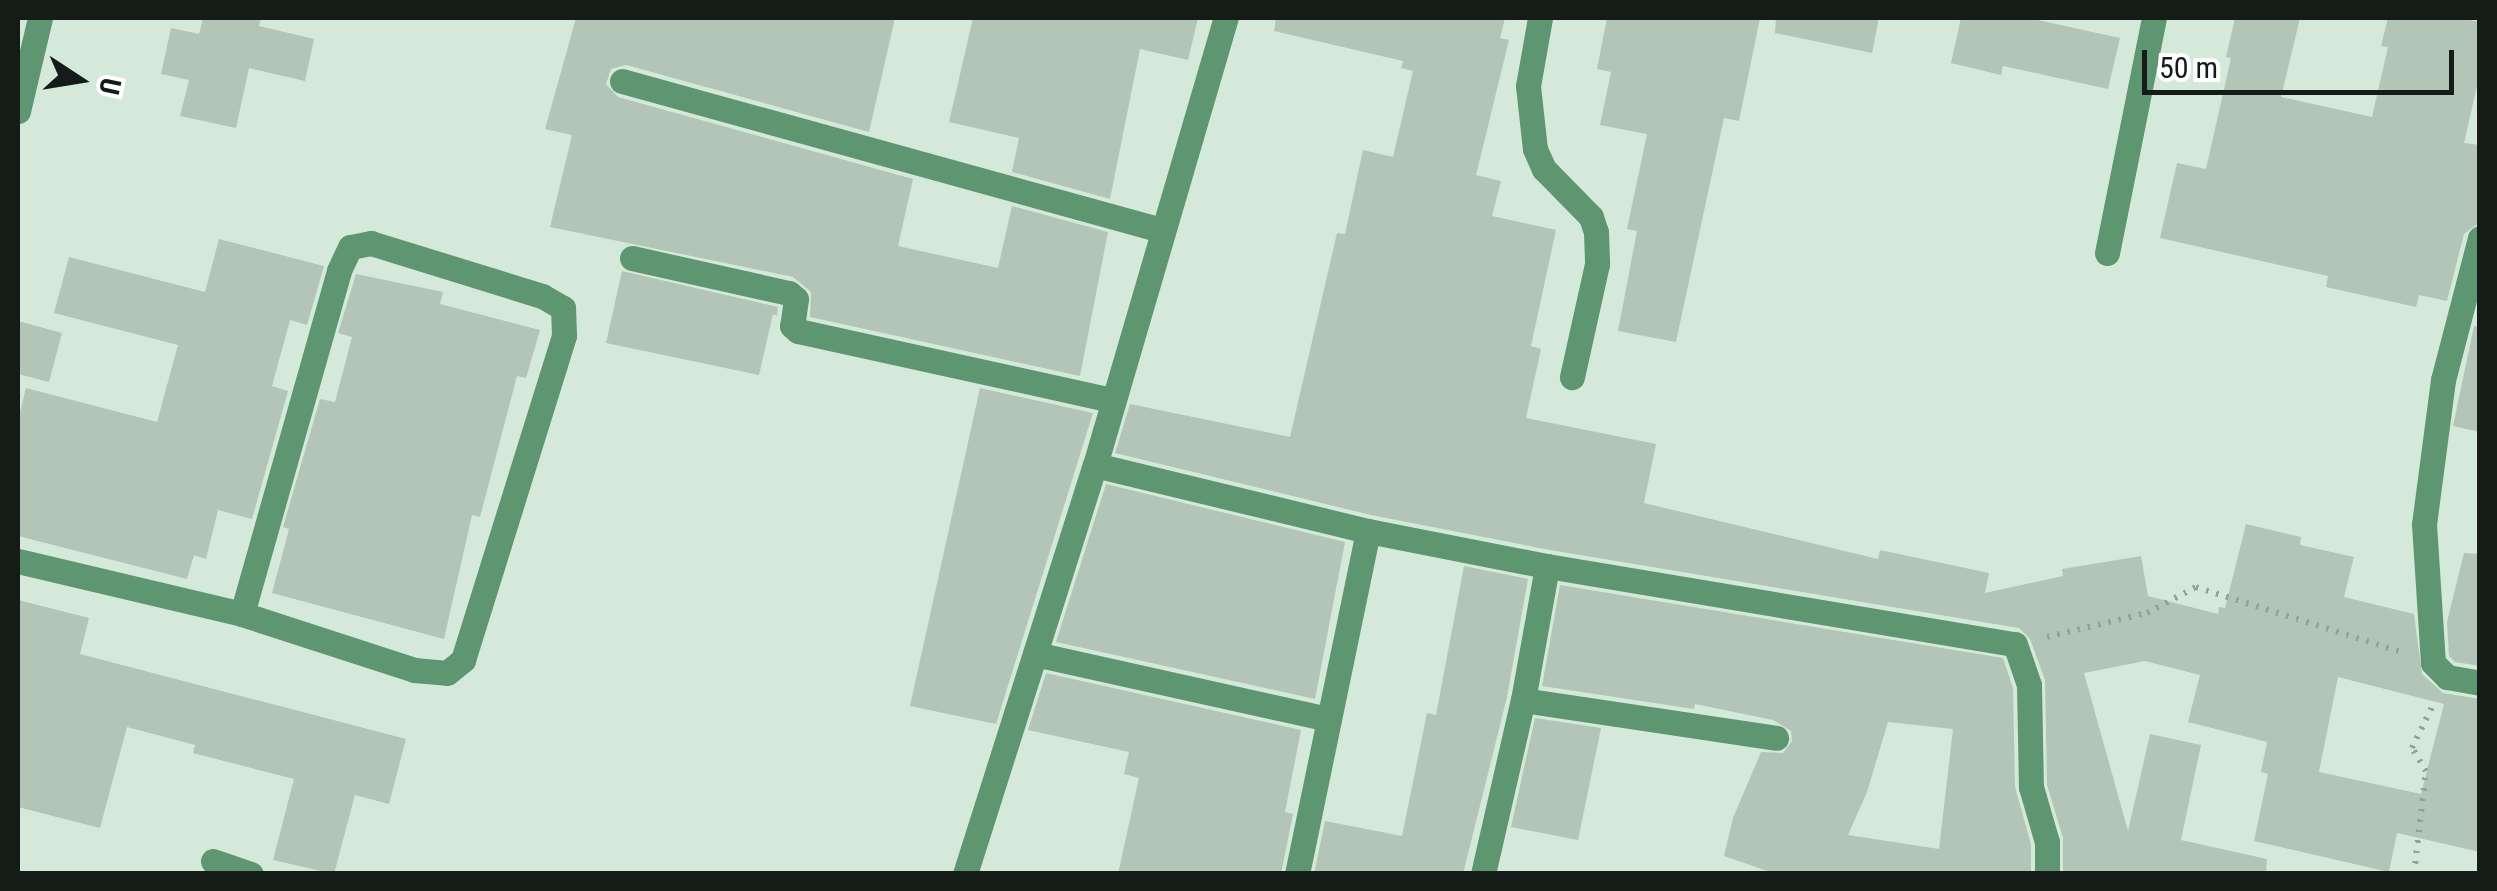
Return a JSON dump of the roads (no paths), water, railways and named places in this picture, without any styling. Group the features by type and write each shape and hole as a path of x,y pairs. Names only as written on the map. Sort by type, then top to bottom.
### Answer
{"street":[{"path":"18,111 40,18"},
{"path":"965,874 1095,466 1160,230 1226,18"},
{"path":"1540,18 1528,86 1534,148 1544,169 1591,218 1596,232 1594,280 1572,378"},
{"path":"2106,253 2154,18"},
{"path":"622,80 1160,230"},
{"path":"2480,238 2443,380 2424,524 2433,663 2447,677 2480,683"},
{"path":"18,561 242,614 414,670 435,674 456,668 463,660 564,336 563,308 542,296 371,243 350,247 339,270 242,614"},
{"path":"632,258 788,293 796,298 792,326 798,331 1111,400"},
{"path":"1095,466 1368,530 1546,566 2015,644 2029,685 2031,787 2046,842 2047,874"},
{"path":"1297,874 1368,530"},
{"path":"1483,874 1523,700 1546,566"},
{"path":"1035,654 1329,719"},
{"path":"1523,700 1776,738"},
{"path":"212,861 250,874"}]}
